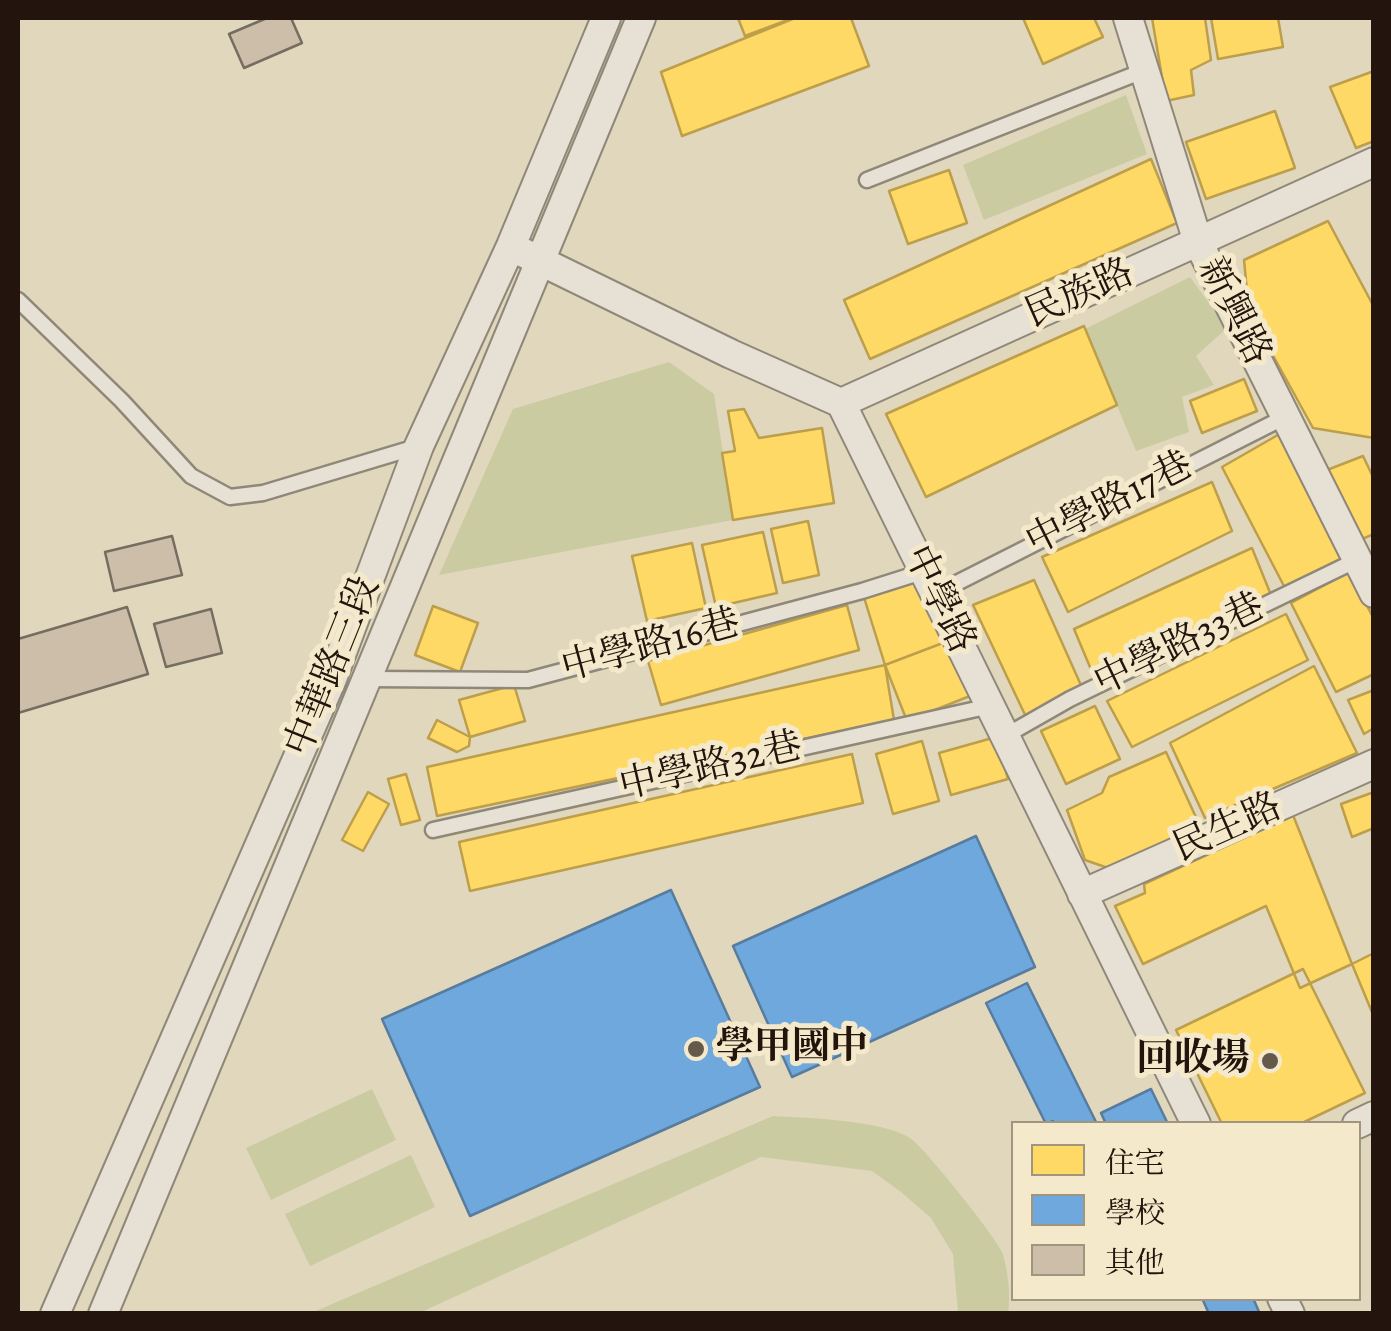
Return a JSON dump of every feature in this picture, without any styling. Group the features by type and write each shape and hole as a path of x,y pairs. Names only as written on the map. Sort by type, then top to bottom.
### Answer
{"street":[{"name":"中華路三段","path":"55,1314 332,679 419,446 511,246 606,18"},
{"name":"中華路三段","path":"103,1314 641,18"},
{"name":"新興路","path":"1128,18 1198,242 1374,593"},
{"name":"民族路","path":"841,404 1374,162"},
{"path":"511,246 841,404"},
{"name":"中學路","path":"841,404 1195,1121"},
{"name":"民生路","path":"1082,894 1374,764"}],"lane":[{"path":"867,180 1142,71"},
{"path":"18,300 122,400 191,476 230,496 263,494 419,446"},
{"name":"中學路17巷","path":"930,585 1285,417"},
{"name":"中學路33巷","path":"1005,736 1070,699 1356,560"},
{"name":"中學路16巷","path":"368,679 528,680 922,572 930,585"},
{"name":"中學路32巷","path":"432,830 990,706"}],"green space":[{"path":"1126,95 1147,154 984,220 963,165"},
{"path":"1190,277 1227,328 1196,356 1214,385 1182,397 1189,432 1136,451 1085,329"},
{"path":"669,362 714,394 733,520 439,575 513,409"},
{"path":"372,1089 396,1140 271,1200 246,1148"},
{"path":"773,1116 882,1127 910,1138 959,1192 1002,1252 1008,1313 958,1313 953,1254 931,1218 872,1171 761,1157 419,1313 311,1313"},
{"path":"411,1155 435,1207 310,1266 285,1214"}],"building: 住宅":[{"path":"738,18 793,18 745,36"},
{"path":"795,18 851,18 869,66 682,136 661,72"},
{"path":"1023,18 1094,18 1103,37 1043,64"},
{"path":"1152,18 1205,18 1211,60 1191,70 1194,95 1166,101"},
{"path":"1211,18 1278,18 1283,47 1218,59"},
{"path":"1374,71 1374,141 1356,148 1330,87"},
{"path":"1275,111 1295,168 1206,199 1186,142"},
{"path":"1151,159 1177,223 870,359 844,300"},
{"path":"949,170 967,223 908,244 889,191"},
{"path":"1328,221 1374,307 1374,438 1313,428 1249,312 1244,260"},
{"path":"1084,326 1117,405 926,497 886,414"},
{"path":"1244,379 1257,411 1202,433 1190,401"},
{"path":"744,409 759,438 822,428 834,503 733,520 722,453 735,451 728,411"},
{"path":"1283,432 1345,565 1285,588 1222,467"},
{"path":"1363,456 1374,479 1374,534 1362,539 1327,470"},
{"path":"1212,482 1232,531 1068,612 1042,557"},
{"path":"808,521 819,575 783,583 771,529"},
{"path":"763,532 777,593 716,607 702,545"},
{"path":"692,543 706,608 647,621 632,556"},
{"path":"1252,548 1271,595 1095,679 1074,629"},
{"path":"922,572 948,641 885,665 862,591"},
{"path":"1349,572 1374,619 1374,674 1336,692 1291,603"},
{"path":"1034,580 1084,692 1027,719 973,605"},
{"path":"847,605 859,650 661,705 648,661"},
{"path":"433,606 478,623 460,672 415,655"},
{"path":"1286,614 1308,660 1132,747 1107,701"},
{"path":"948,641 970,696 907,721 885,665"},
{"path":"885,665 894,720 437,816 427,767"},
{"path":"1314,666 1357,753 1205,818 1170,743"},
{"path":"514,685 525,721 470,737 459,700"},
{"path":"1374,690 1374,728 1364,734 1348,700"},
{"path":"1095,706 1120,759 1066,784 1041,731"},
{"path":"437,720 470,737 469,746 457,752 428,738"},
{"path":"996,737 1008,779 951,795 939,753"},
{"path":"922,741 939,801 893,814 876,754"},
{"path":"1166,752 1200,826 1111,869 1085,860 1067,810 1102,793 1109,777"},
{"path":"852,754 863,803 470,891 459,842"},
{"path":"406,774 420,820 401,825 388,779"},
{"path":"368,792 389,804 363,851 342,840"},
{"path":"1374,792 1374,828 1352,837 1341,804"},
{"path":"1293,815 1352,964 1300,988 1266,906 1143,964 1115,906 1145,893 1144,884"},
{"path":"1374,953 1374,1017 1352,964"},
{"name":"回收場","path":"1303,969 1365,1093 1306,1121 1221,1121 1176,1030"}],"building: 學校":[{"path":"976,836 1035,967 792,1077 733,946"},
{"path":"671,890 760,1087 470,1216 382,1019"},
{"path":"1027,983 1096,1121 1045,1121 986,1003"},
{"path":"1151,1089 1167,1121 1105,1121 1101,1113"},
{"path":"1203,1301 1254,1301 1260,1314 1209,1314"}],"building: 其他":[{"path":"267,18 291,18 302,43 244,68 229,34"},
{"path":"172,536 182,575 114,591 105,552"},
{"path":"127,607 148,674 18,713 18,639"},
{"path":"211,609 222,653 166,667 154,624"}],"place":[{"name":"學甲國中","path":"696,1049"},
{"name":"回收場","path":"1270,1061"}]}
